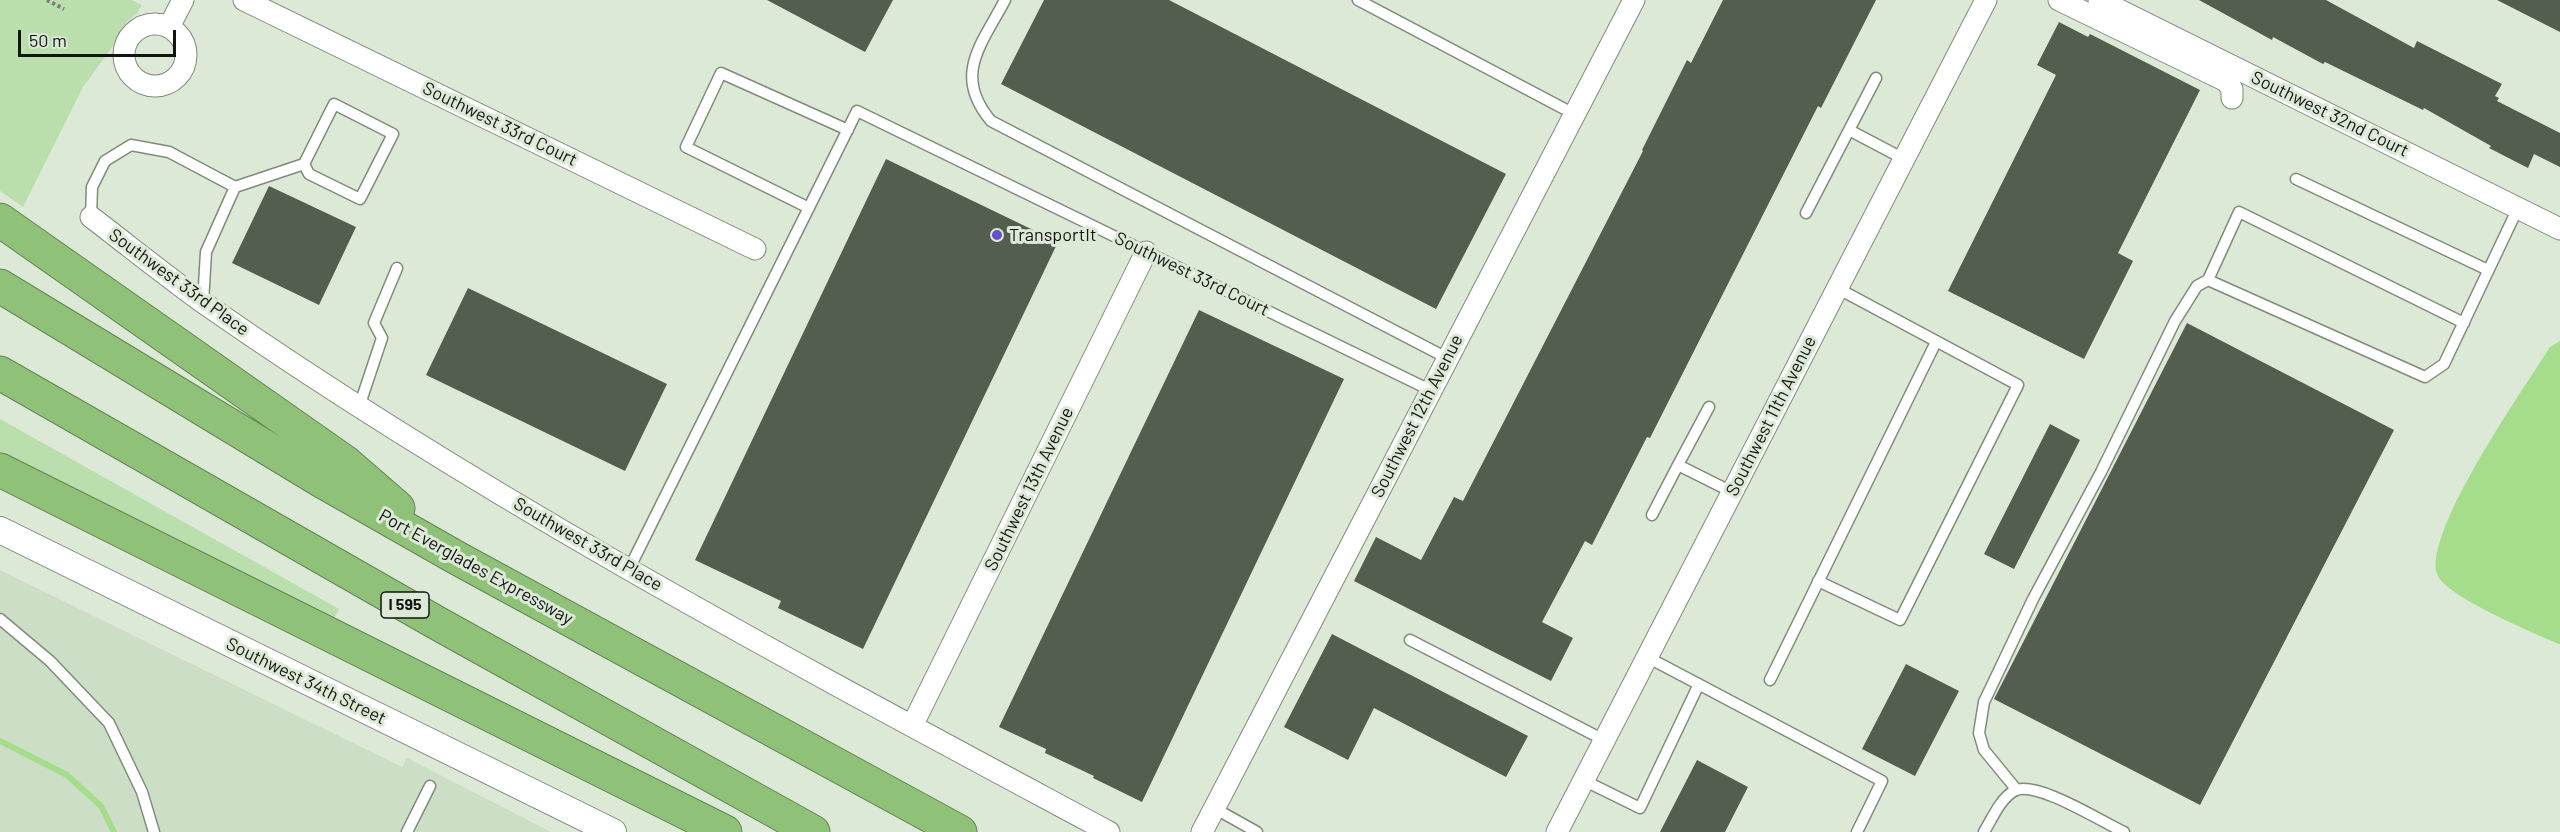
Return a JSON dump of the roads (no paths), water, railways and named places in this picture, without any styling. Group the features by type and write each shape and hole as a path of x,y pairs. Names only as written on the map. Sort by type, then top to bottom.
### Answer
{"highway":[{"path":"0,220 345,462 457,558"},
{"name":"Port Everglades Expressway","path":"0,286 320,480 457,558 960,832"},
{"name":"I 595","path":"0,373 437,623 813,832"},
{"path":"0,470 725,832"}],"street":[{"path":"169,27 183,0"},
{"name":"Southwest 33rd Court","path":"244,0 755,249"},
{"name":"Southwest 12th Avenue","path":"1202,832 1634,0"},
{"name":"Southwest 11th Avenue","path":"1557,832 1986,0"},
{"name":"Southwest 32nd Court","path":"2060,0 2226,81 2232,89 2232,98"},
{"name":"Southwest 32nd Court","path":"2099,0 2560,229"},
{"name":"Southwest 33rd Place","path":"91,217 203,302 359,406 491,488 736,631 1109,832"},
{"name":"Southwest 13th Avenue","path":"912,726 1146,252"},
{"name":"Southwest 34th Street","path":"0,530 613,832"}],"lane":[{"path":"1005,0 976,55 970,81 977,105 991,121 1447,358"},
{"path":"1358,0 1574,114"},
{"path":"629,569 848,130 721,73 686,147 809,208"},
{"path":"1806,213 1876,78"},
{"path":"203,302 206,252 235,188 304,164 334,104 393,134 360,199 309,174 304,164"},
{"name":"Southwest 33rd Court","path":"848,130 857,111 1430,390"},
{"path":"1849,130 1904,159"},
{"path":"91,217 92,186 105,160 131,145 169,152 235,188"},
{"path":"2296,179 2488,270"},
{"path":"2208,280 2425,377 2444,364 2518,208"},
{"path":"2016,789 1984,750 1979,733 1984,702 2033,599 2101,472 2175,321 2197,286 2208,280 2239,212 2464,322"},
{"path":"359,406 382,338 374,323 397,268"},
{"path":"1818,581 1900,620 2018,385 1837,288"},
{"path":"1770,680 1936,342"},
{"path":"1652,515 1708,407"},
{"path":"1678,465 1732,492"},
{"path":"0,619 50,661 109,723 142,792 154,832"},
{"path":"1410,640 1604,740"},
{"path":"1647,657 1882,781 1857,832"},
{"path":"1583,780 1640,808 1699,684"},
{"path":"407,832 430,786"},
{"path":"1984,832 2007,796 2016,789 2038,790 2124,832"},
{"path":"1214,808 1257,832"}],"waterway":[{"path":"0,741 67,775 101,806 114,832"}],"place":[{"name":"TransportIt","path":"997,235"}]}
